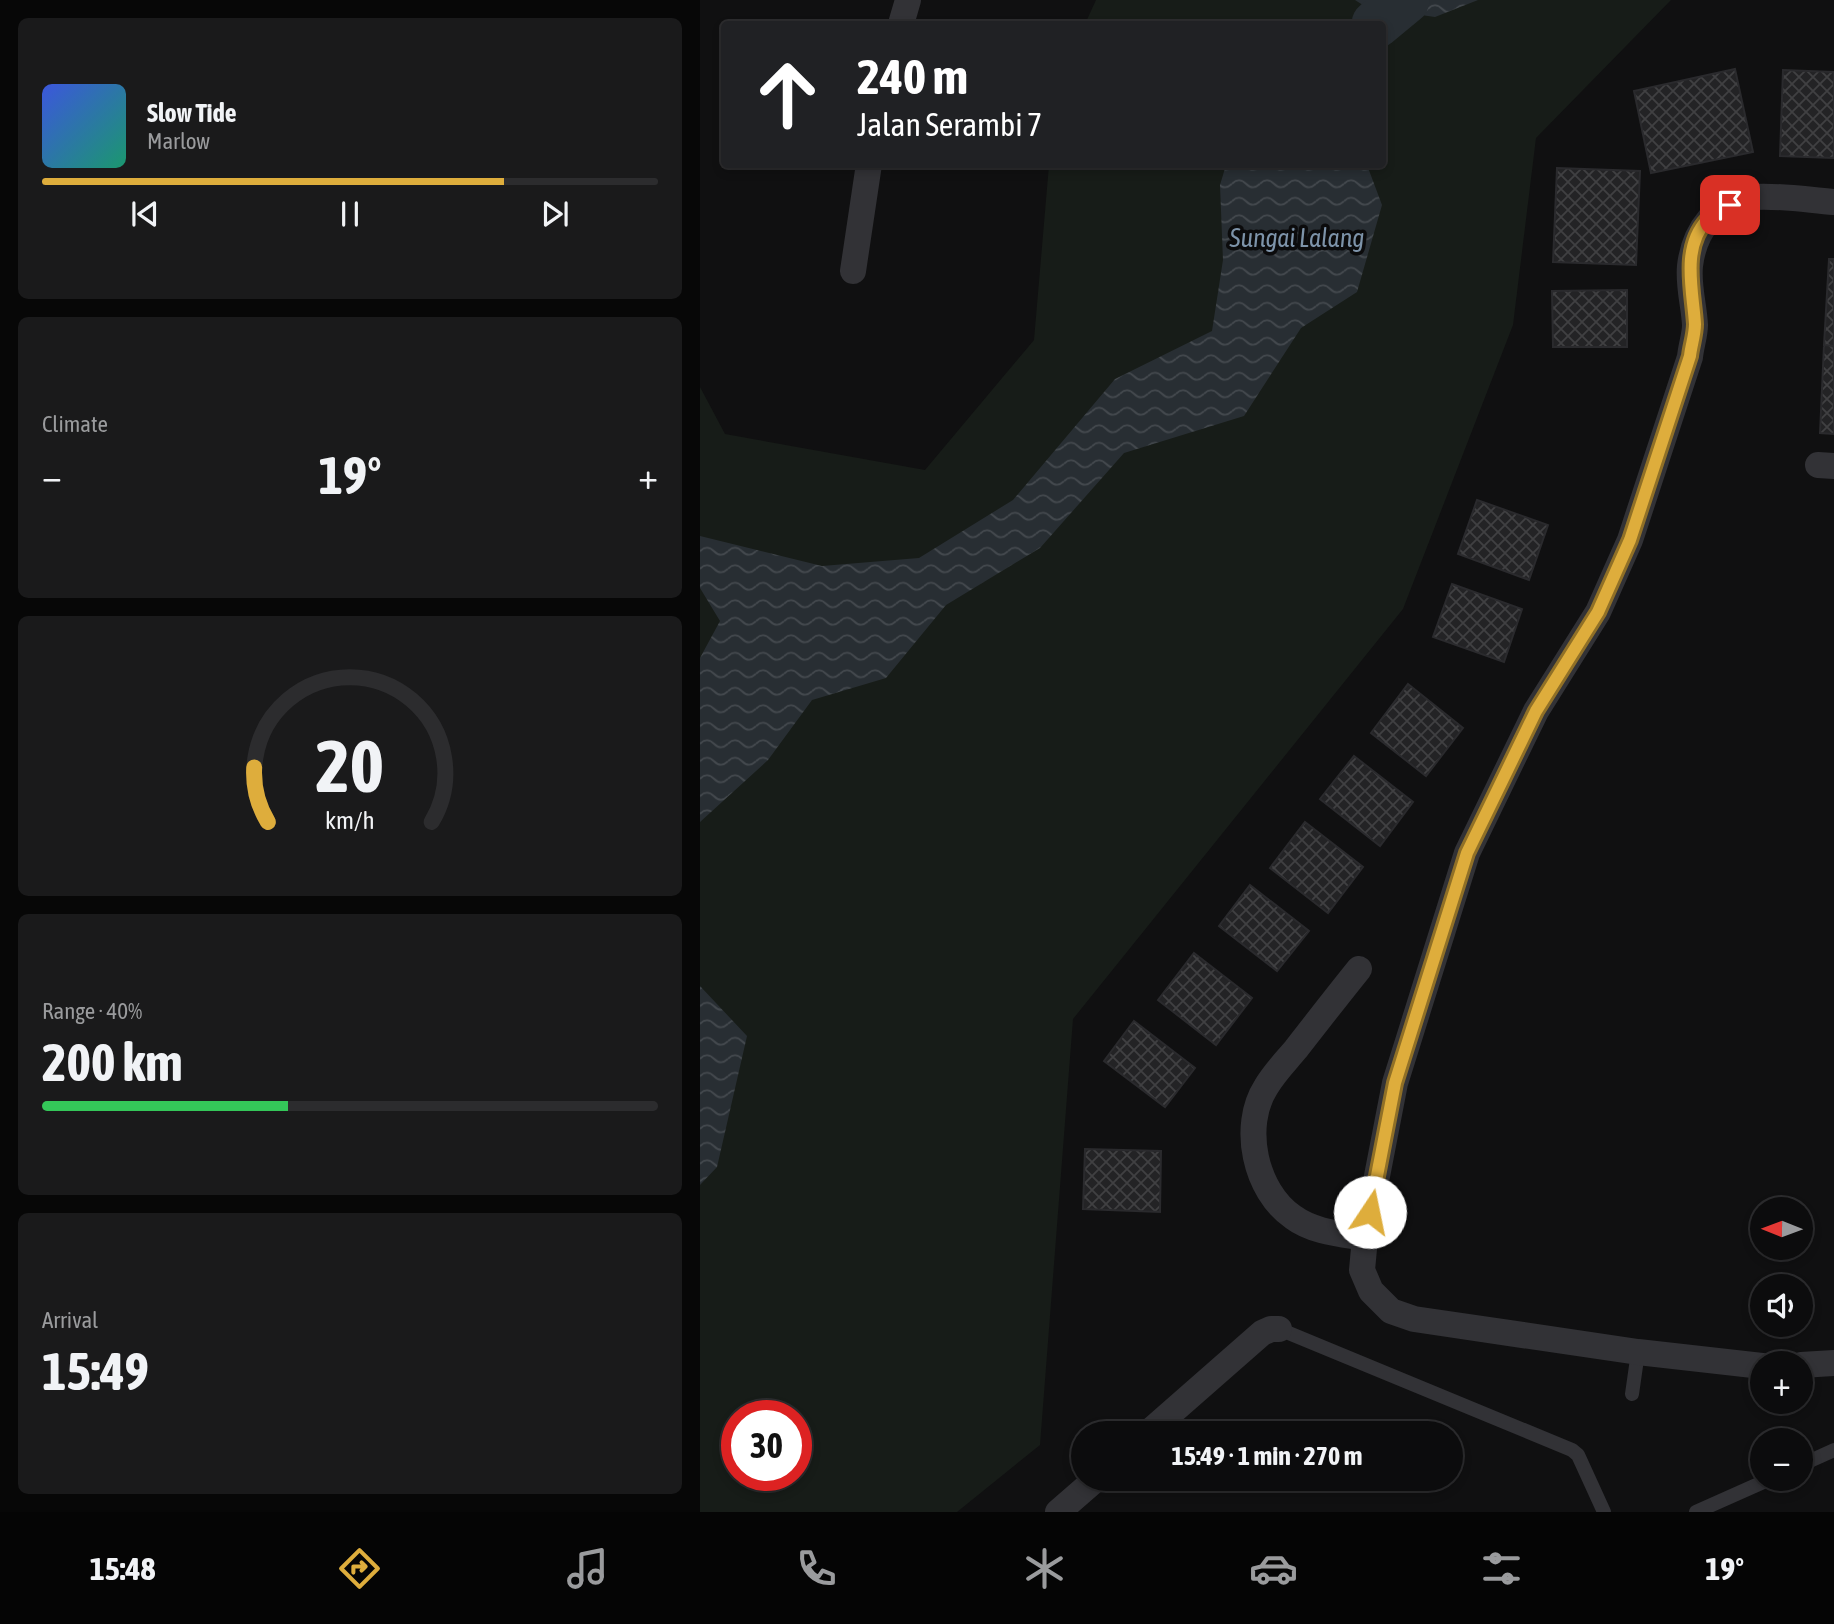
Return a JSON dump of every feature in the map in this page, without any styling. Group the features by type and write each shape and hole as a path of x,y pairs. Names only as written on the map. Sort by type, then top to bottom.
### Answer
{"street":[{"path":"902,21 908,0"},
{"path":"853,271 869,168"},
{"path":"1750,1365 1638,1352 1414,1319 1391,1311 1371,1291 1362,1270 1365,1238 1395,1083 1467,853 1536,711 1598,612 1630,540 1690,356 1695,326 1690,294 1690,267 1695,241 1707,220 1730,205 1752,197 1834,202"},
{"path":"1359,969 1265,1088 1255,1114 1254,1147 1259,1169 1274,1199 1293,1218 1316,1228 1365,1238"},
{"path":"1162,1421 1262,1333 1279,1329"},
{"path":"1813,1365 1834,1363"},
{"path":"1058,1512 1082,1491"}],"lane":[{"path":"1279,1329 1572,1450 1578,1455 1604,1512"},
{"path":"1632,1394 1638,1352"},
{"path":"1813,1460 1834,1450"},
{"path":"1696,1512 1750,1488"}],"shaded area":[{"path":"1096,0 1671,0 1536,138 1513,325 1403,609 1073,1019 1040,1445 957,1512 700,1512 700,387 725,434 925,470 1034,340 1049,168 1386,168 1386,21 1086,21"}],"water":[{"path":"1355,0 1478,0 1435,17 1366,7"},
{"name":"Sungai Lalang","path":"1225,168 1368,168 1382,205 1357,292 1301,328 1244,416 1124,453 1040,548 946,605 886,678 812,700 768,760 700,822 700,658 720,621 700,588 700,536 822,566 919,558 1013,500 1115,379 1212,331 1223,260 1220,185"},
{"path":"700,986 747,1036 717,1167 700,1185"}],"building":[{"path":"1735,69 1753,152 1651,173 1634,91"},
{"path":"1783,70 1834,72 1834,158 1780,156"},
{"path":"1557,168 1640,171 1636,265 1553,262"},
{"path":"1829,259 1834,259 1834,346 1824,345"},
{"path":"1627,290 1627,347 1553,347 1552,291"},
{"path":"1824,345 1834,346 1834,434 1820,433"},
{"path":"1477,500 1548,525 1529,580 1458,554"},
{"path":"1452,584 1522,609 1504,662 1433,637"},
{"path":"1408,684 1463,728 1426,776 1371,733"},
{"path":"1354,756 1413,802 1380,846 1320,799"},
{"path":"1305,822 1363,867 1328,913 1270,868"},
{"path":"1250,885 1309,931 1277,971 1219,926"},
{"path":"1194,953 1252,998 1216,1045 1158,1000"},
{"path":"1134,1021 1195,1068 1165,1107 1104,1061"},
{"path":"1085,1149 1161,1151 1160,1212 1083,1209"}],"waterway":[{"path":"1380,21 1405,0"}],"route":[{"path":"1370,1212 1395,1083 1467,853 1536,711 1598,612 1630,540 1690,356 1695,326 1690,294 1690,267 1695,241 1707,220 1730,205"}]}
